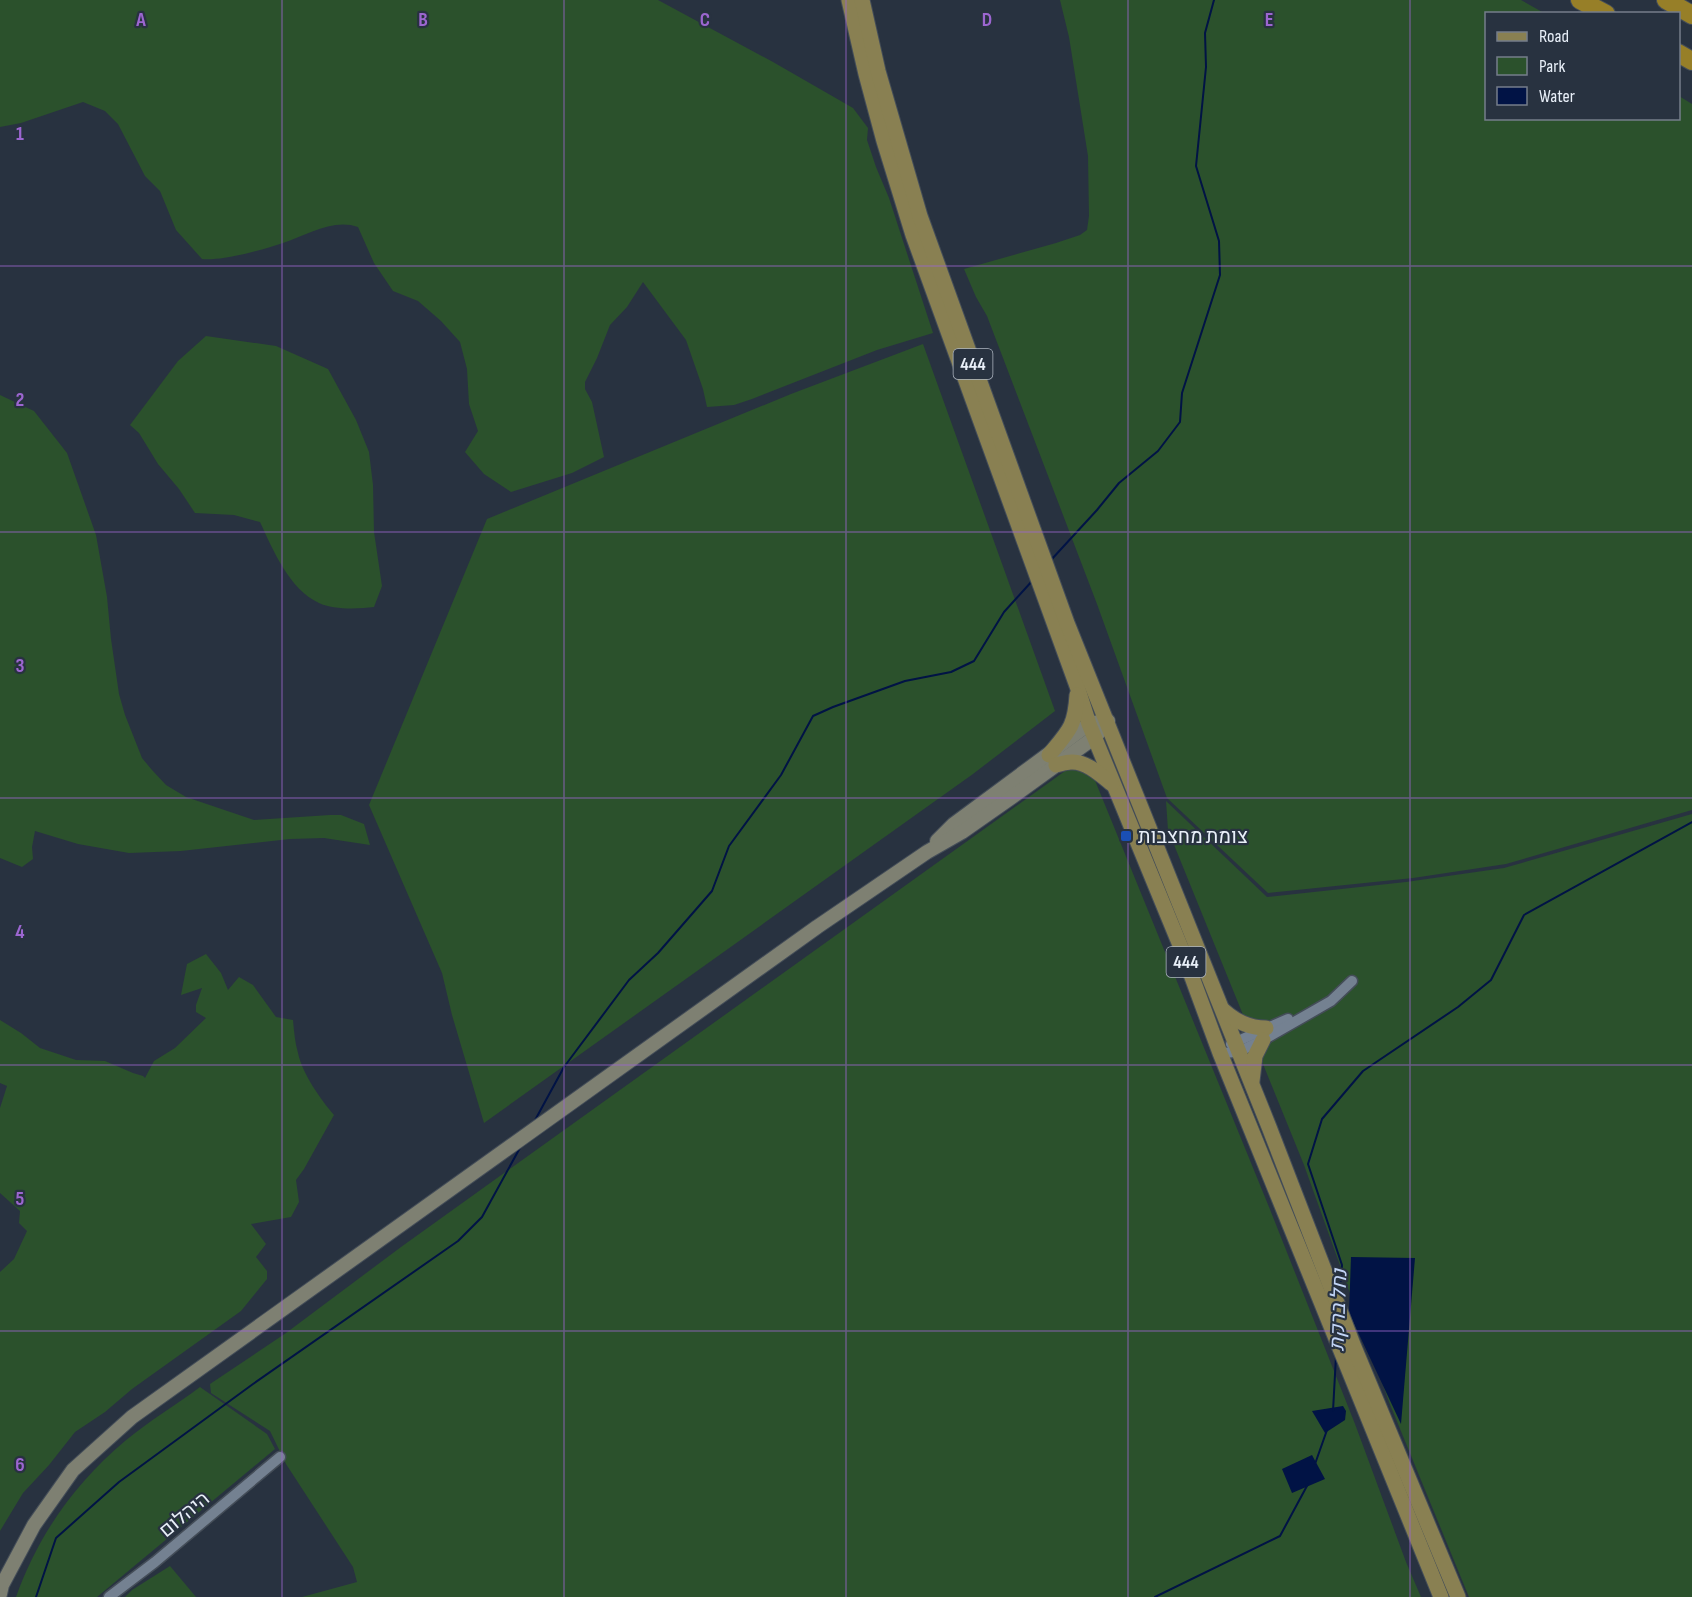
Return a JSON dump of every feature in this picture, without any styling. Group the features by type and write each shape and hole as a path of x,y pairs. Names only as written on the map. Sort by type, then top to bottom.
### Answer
{"highway":[{"path":"1580,0 1602,12"},
{"path":"1666,0 1692,15"}],"main road":[{"name":"444","path":"849,0 878,119 913,235 1092,731 1441,1597"},
{"name":"444","path":"862,0 878,71 920,216 1067,622 1354,1347 1458,1597"},
{"path":"1053,760 1071,729 1076,707 1077,686"},
{"path":"0,1594 2,1585 33,1525 73,1470 132,1417 793,944 927,852 962,832 1053,760 1108,721"},
{"path":"1053,760 1073,761 1089,767 1100,773 1115,787"},
{"path":"1221,1008 1233,1019 1264,1034 1255,1056 1251,1084"}],"street":[{"path":"1220,1053 1322,1006 1338,996 1352,981"},
{"name":"היהלום","path":"109,1597 155,1562 280,1457"}],"green space":[{"path":"0,0 658,0 853,108 868,128 867,140 889,198 933,333 877,350 734,405 707,407 686,340 643,282 627,307 610,325 585,382 585,389 592,402 604,457 572,473 511,492 484,474 465,452 478,431 469,404 467,369 460,342 418,301 393,291 374,263 358,227 330,226 254,252 231,257 202,259 176,230 160,191 145,176 118,124 105,111 83,102 21,123 0,127"},
{"path":"1060,0 1521,0 1542,12 1485,12 1485,120 1680,120 1680,97 1692,104 1692,810 1506,864 1413,878 1268,893 1167,798 1097,604 987,316 964,269 1056,243 1080,235 1087,230 1089,216 1088,156 1069,37"},
{"path":"206,336 276,346 328,369 356,420 369,452 373,485 374,532 382,586 374,607 331,607 308,597 283,568 260,522 234,515 195,513 158,464 139,433 130,425 178,361"},
{"path":"923,344 1055,711 973,774 484,1123 442,973 369,805 487,519 791,394"},
{"path":"0,395 34,411 67,453 96,535 107,597 119,694 142,758 166,785 186,797 254,820 341,815 364,824 370,845 324,838 290,839 181,851 129,853 78,844 35,831 32,847 33,859 22,867 0,858"},
{"path":"1072,766 1092,773 1269,1207 1421,1597 302,1597 357,1582 353,1567 286,1464 270,1431 211,1393 210,1384 286,1333 401,1247"},
{"path":"1166,801 1267,897 1406,882 1504,868 1692,814 1692,1597 1469,1597 1389,1402 1304,1165 1168,830"},
{"path":"206,954 221,973 228,990 239,977 253,985 276,1017 293,1020 296,1045 303,1069 334,1115 296,1180 299,1202 291,1217 251,1224 266,1244 256,1257 267,1271 267,1279 241,1311 75,1432 23,1493 0,1531 0,1272 14,1259 27,1231 19,1223 20,1211 0,1193 0,1108 7,1086 0,1083 0,1020 40,1048 76,1060 105,1061 145,1078 154,1061 175,1048 206,1018 196,1012 202,988 181,995 187,964"},
{"path":"200,1387 267,1434 275,1449 97,1597 16,1597 35,1552 74,1492 107,1457 134,1434"},
{"path":"170,1566 196,1597 125,1597 132,1590"}],"water":[{"path":"1351,1257 1415,1258 1401,1424 1349,1313"},
{"path":"1343,1406 1346,1411 1345,1420 1325,1433 1312,1411"},
{"path":"1312,1455 1325,1479 1292,1493 1282,1469"}],"waterway":[{"path":"1051,560 1119,483 1158,451 1180,422 1182,393 1220,275 1219,241 1196,166 1206,67 1205,33 1214,0"},
{"path":"534,1122 564,1067 629,980 658,953 712,891 729,846 781,775 813,716 905,681 951,672 974,661 1004,612 1033,580"},
{"name":"נחל ברקת","path":"1340,1291 1342,1265 1308,1164 1322,1119 1363,1071 1458,1007 1491,980 1524,915 1692,822"},
{"path":"36,1597 56,1538 119,1482 253,1384 458,1241 482,1217 521,1146"},
{"name":"נחל ברקת","path":"1333,1411 1336,1356"},
{"name":"נחל ברקת","path":"1315,1464 1327,1430"},
{"name":"נחל ברקת","path":"1155,1597 1280,1536 1308,1484"}],"place":[{"name":"צומת מחצבות","path":"1126,836"}]}
